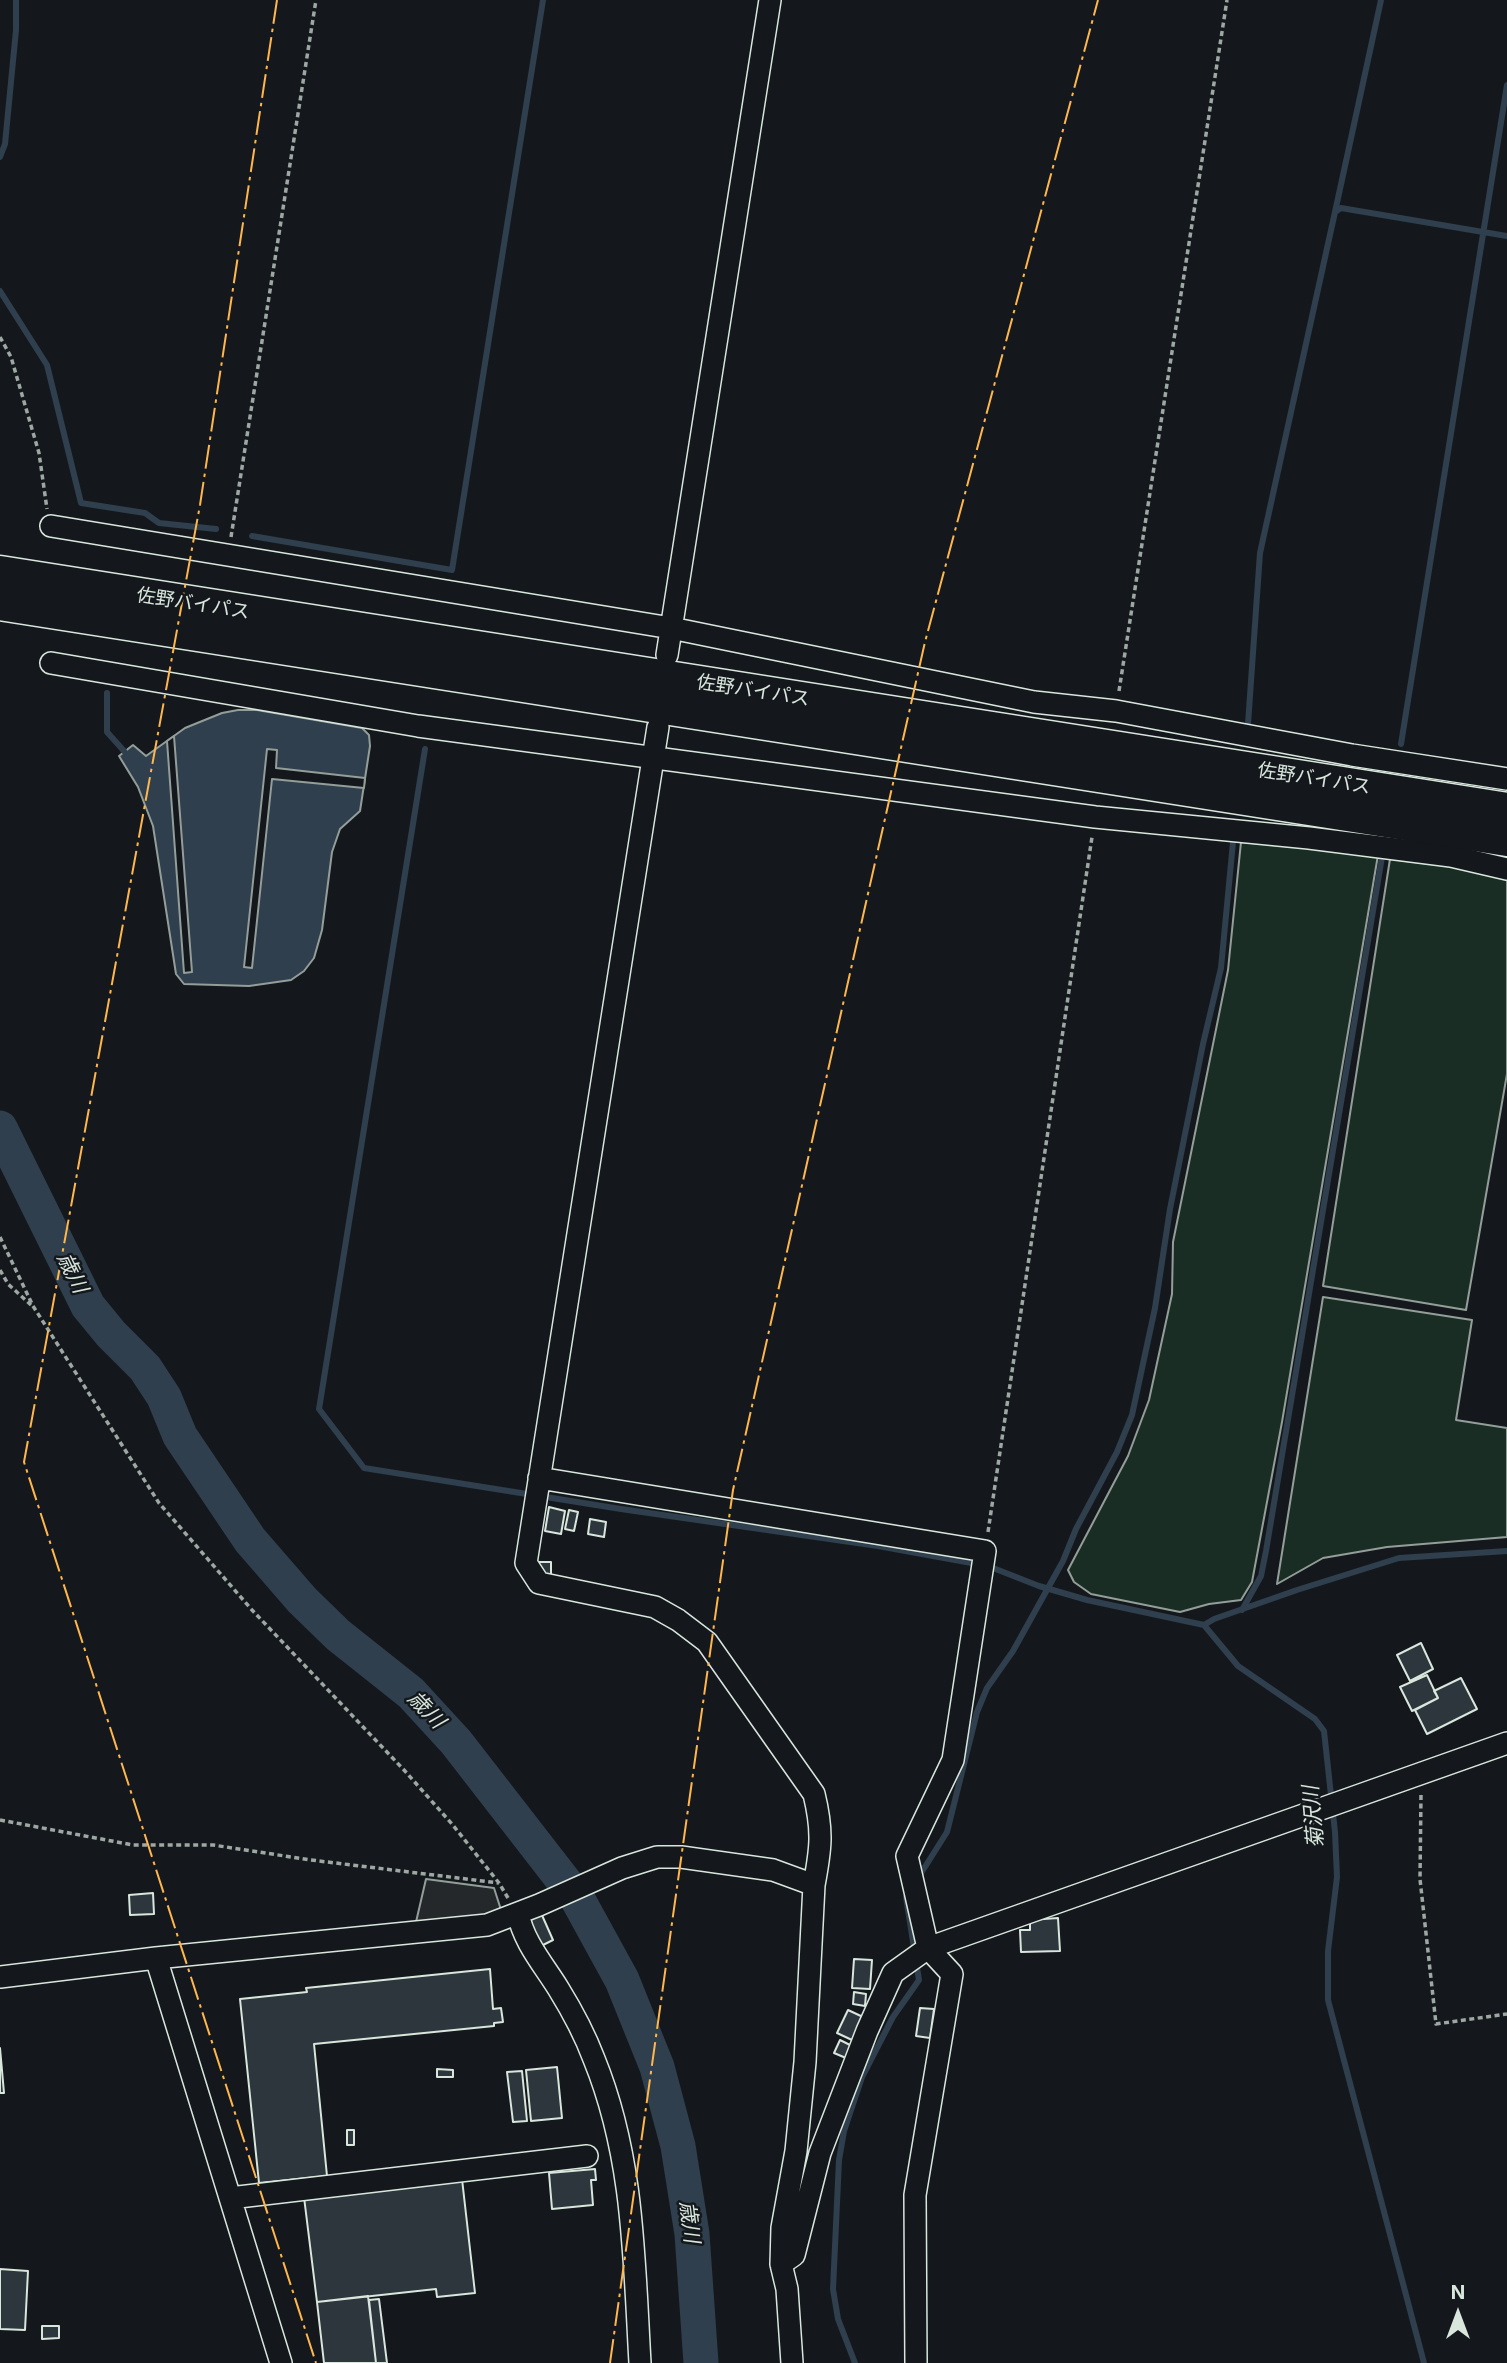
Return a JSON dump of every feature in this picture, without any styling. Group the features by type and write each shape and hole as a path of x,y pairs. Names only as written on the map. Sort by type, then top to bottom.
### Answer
{"highway":[{"name":"佐野バイパス","path":"0,572 1507,809"},
{"name":"佐野バイパス","path":"0,604 1507,840"}],"street":[{"path":"667,655 770,0"},
{"path":"51,526 671,628 1034,702 1116,710 1352,755 1507,779"},
{"path":"51,663 418,726 1094,817 1309,838 1451,856 1507,869"},
{"path":"658,727 526,1563 539,1583 655,1607 707,1642 814,1794 821,1823 821,1852 814,1885 805,2062 796,2151 782,2228 781,2264 787,2289 792,2363"},
{"path":"539,1478 985,1551 953,1760 907,1856 919,1954"},
{"path":"781,2264 794,2255 820,2153 867,2031 893,1973 919,1954 1507,1743"},
{"path":"0,1977 156,1958 487,1925 622,1868 657,1857 681,1857 773,1870 814,1885"},
{"path":"518,1913 521,1930 560,1992 594,2058 623,2153 633,2243 640,2363"},
{"path":"916,2363 915,2196 952,1974 919,1954"},
{"path":"156,1958 281,2363"},
{"path":"230,2198 587,2156"}],"path":[{"path":"229,555 316,0"},
{"path":"1116,710 1227,0"},
{"path":"0,337 10,356 39,453 43,495 51,526"},
{"path":"985,1551 1094,817"},
{"path":"0,1237 33,1306 159,1503 252,1610 452,1824 499,1883 518,1913"},
{"path":"0,1270 8,1284 33,1306"},
{"path":"1416,1776 1420,1794 1422,1913 1436,2024 1507,2014"},
{"path":"0,1820 134,1845 213,1845 499,1883"}],"green space":[{"path":"1241,842 1378,855 1282,1422 1252,1582 1241,1600 1209,1604 1180,1612 1091,1594 1074,1582 1068,1570 1128,1456 1149,1400 1172,1294 1173,1242 1228,970"},
{"path":"1390,859 1454,867 1507,878 1507,1074 1466,1310 1323,1286"},
{"path":"1323,1297 1472,1320 1456,1420 1507,1428 1507,1537 1387,1547 1323,1558 1277,1584"}],"shaded area":[{"path":"426,1879 494,1888 502,1913 416,1922"}],"water":[{"path":"257,710 362,728 369,735 370,746 360,811 340,829 332,852 322,930 314,958 304,971 291,980 249,986 184,984 176,974 153,826 138,787 119,756 133,745 146,756 185,728 222,713"}],"pier":[{"path":"174,736 192,972 184,973 167,741"},
{"path":"267,749 277,750 276,768 365,778 364,788 272,779 252,968 244,967"}],"building":[{"path":"549,1507 565,1511 561,1534 545,1531"},
{"path":"569,1510 578,1512 574,1531 565,1529"},
{"path":"590,1519 606,1522 604,1537 588,1534"},
{"path":"539,1562 551,1562 551,1574 539,1574"},
{"path":"1421,1643 1433,1669 1410,1681 1397,1655"},
{"path":"1427,1675 1438,1698 1412,1711 1400,1687"},
{"path":"1461,1678 1477,1709 1427,1734 1415,1710 1438,1698 1434,1691"},
{"path":"153,1893 154,1914 130,1915 129,1895"},
{"path":"541,1913 553,1940 541,1946 528,1919"},
{"path":"1058,1918 1060,1951 1021,1952 1020,1930 1030,1930 1030,1920"},
{"path":"854,1959 872,1960 870,1989 852,1988"},
{"path":"490,1969 493,2009 501,2008 503,2022 494,2023 494,2026 314,2044 327,2176 259,2183 240,1999 307,1992 306,1988"},
{"path":"854,1992 866,1994 865,2006 853,2004"},
{"path":"920,2008 934,2009 930,2038 916,2036"},
{"path":"848,2010 863,2017 852,2040 837,2033"},
{"path":"840,2040 852,2046 846,2058 834,2053"},
{"path":"0,2048 4,2093 0,2093"},
{"path":"557,2067 562,2118 531,2121 526,2070"},
{"path":"437,2069 453,2070 453,2077 437,2077"},
{"path":"522,2071 527,2121 513,2122 507,2072"},
{"path":"347,2130 354,2130 354,2145 347,2145"},
{"path":"595,2169 596,2180 591,2180 593,2205 552,2209 549,2173"},
{"path":"462,2179 475,2293 437,2297 436,2289 317,2302 304,2197"},
{"path":"0,2269 28,2271 25,2330 0,2329"},
{"path":"368,2296 376,2363 324,2363 317,2302"},
{"path":"379,2299 387,2363 376,2363 369,2300"},
{"path":"42,2326 59,2326 59,2338 42,2339"}],"waterway":[{"path":"0,157 5,144 16,30 16,0"},
{"path":"252,536 452,570 543,0"},
{"path":"1335,212 1381,0"},
{"path":"1401,744 1507,85"},
{"path":"1248,724 1260,553 1335,212 1341,208 1507,236"},
{"path":"0,291 47,365 81,503 145,513 159,523 216,529"},
{"path":"107,693 107,732 124,751"},
{"path":"425,749 319,1409 364,1468 878,1546 988,1566 1039,1586 1087,1600 1204,1625"},
{"path":"918,1878 947,1832 977,1712 987,1688 1013,1651 1063,1561 1076,1529 1117,1452 1132,1415 1155,1308 1170,1209 1221,968 1233,842"},
{"path":"1242,1610 1261,1576 1266,1551 1382,857"},
{"name":"歳川","path":"0,1128 88,1306 145,1368 164,1397 180,1436 250,1540 302,1600 338,1635 411,1693 456,1742 577,1898 622,1980 657,2067 678,2146 692,2234 701,2363"},
{"name":"菊沢川","path":"1424,2363 1328,2000 1328,1951 1337,1877 1324,1731 1315,1719 1238,1666 1204,1625 1297,1590 1399,1558 1507,1551"},
{"path":"855,2363 838,2319 833,2289 839,2160 844,2131 862,2077 893,2017 919,1980 906,1897 910,1890"}],"power":[{"path":"277,0 200,505 24,1462 316,2363"},
{"path":"610,2363 733,1490 925,642 1098,0"}]}
